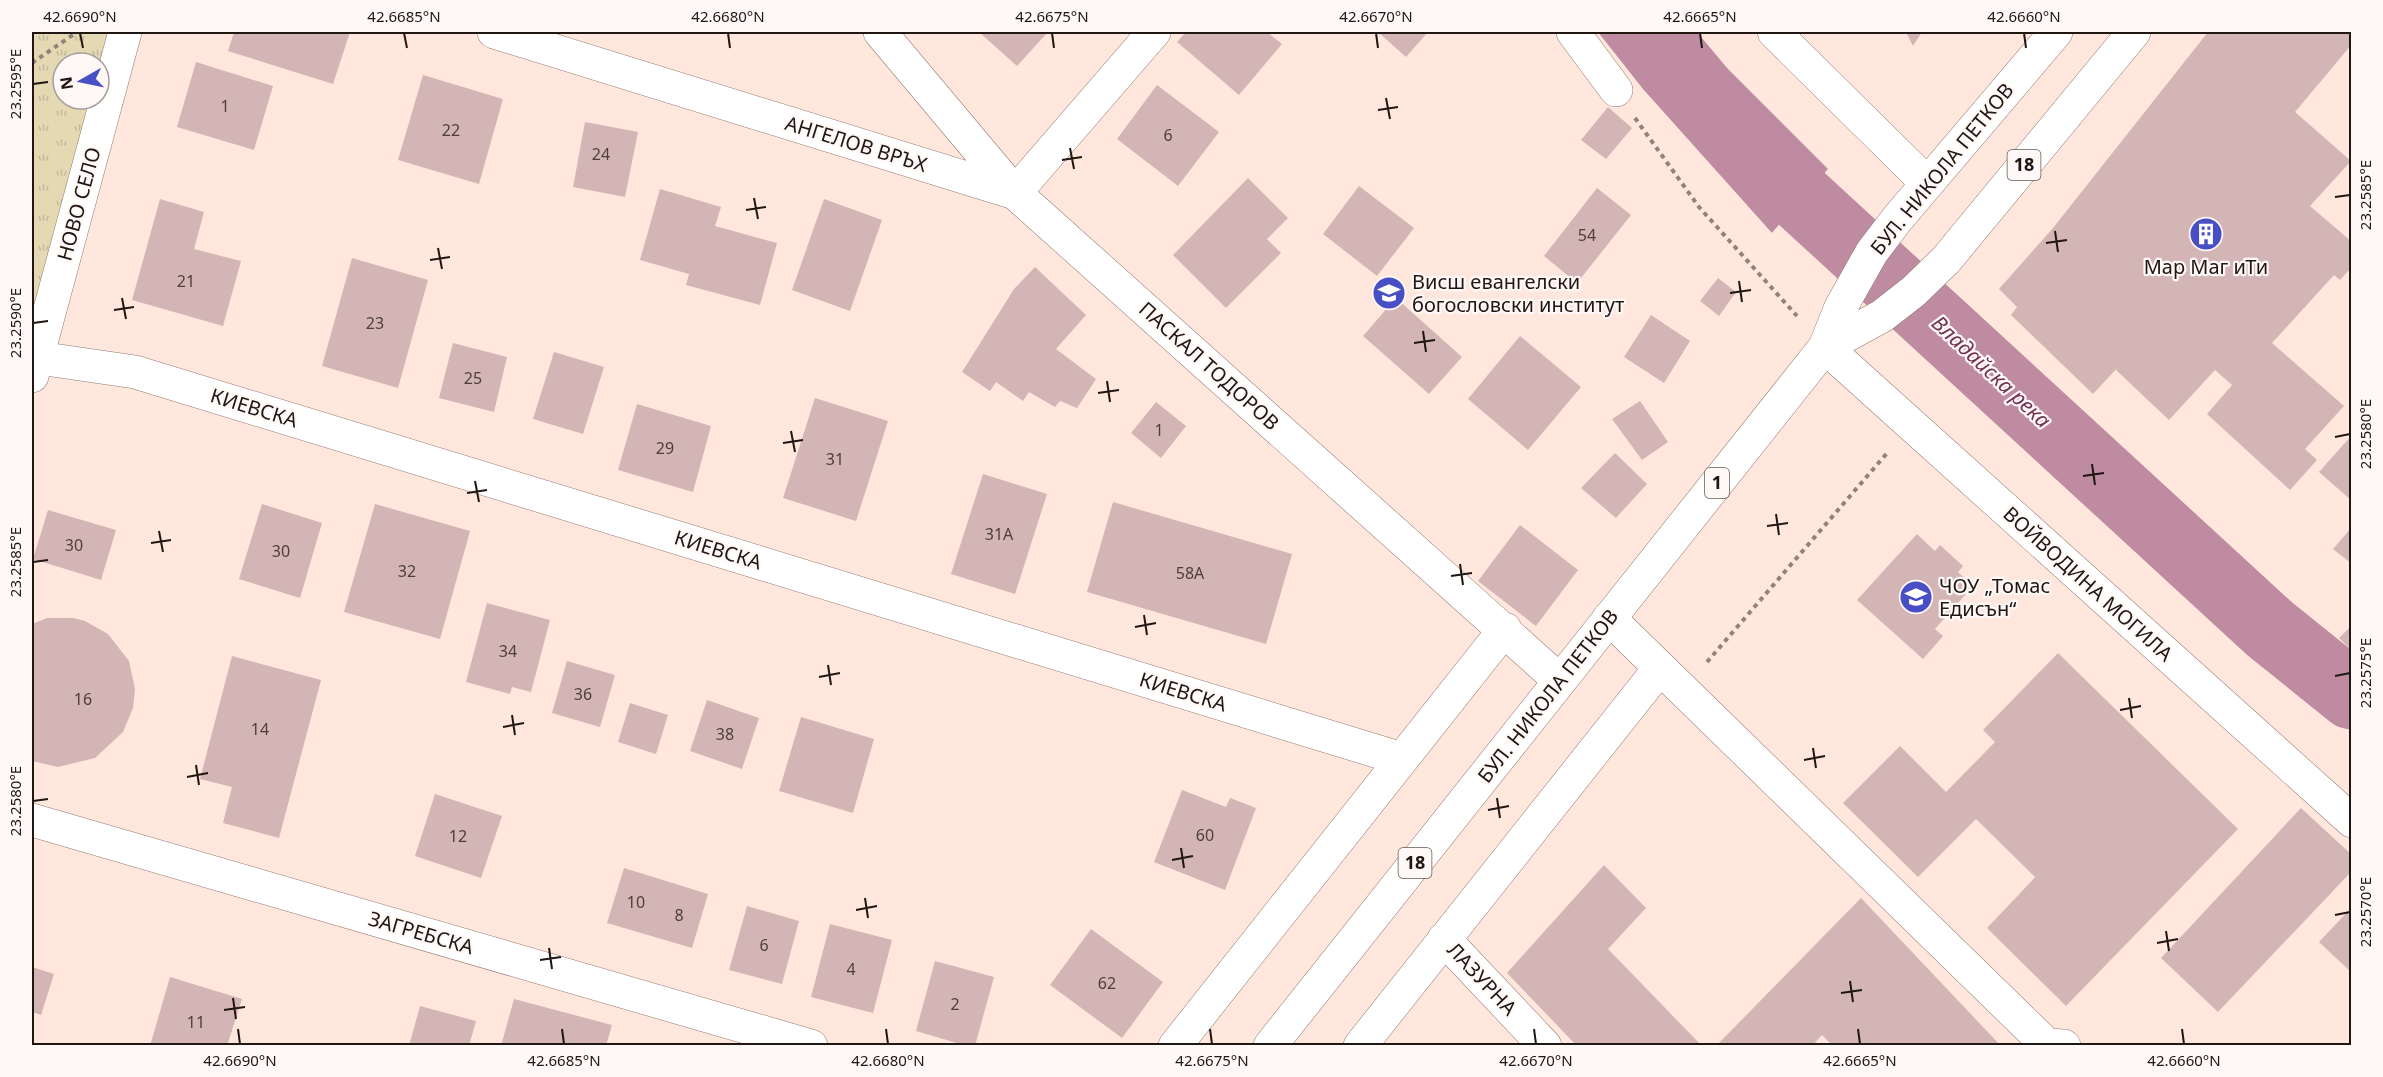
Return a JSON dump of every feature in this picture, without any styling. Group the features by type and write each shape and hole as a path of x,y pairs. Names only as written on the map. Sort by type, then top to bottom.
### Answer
{"main road":[{"name":"НОВО СЕЛО","path":"33,364 125,32"},
{"name":"АНГЕЛОВ ВРЪХ","path":"494,32 1015,193"},
{"name":"ПАСКАЛ ТОДОРОВ","path":"880,32 1015,193 1505,629 1559,680"},
{"path":"1015,193 1154,32"},
{"path":"1573,32 1616,90"},
{"path":"1774,32 1927,183"},
{"name":"БУЛ. НИКОЛА ПЕТКОВ","path":"1270,1046 1559,680 1825,347 1852,317 1872,252 1927,183 2056,32"},
{"name":"18","path":"1852,317 1882,316 1914,291 1946,260 2134,32"},
{"name":"ВОЙВОДИНА МОГИЛА","path":"1825,347 2352,821"},
{"name":"КИЕВСКА","path":"33,364 135,372 1402,759"},
{"path":"1609,618 2047,1045 2064,1046"},
{"path":"1175,1046 1505,629"},
{"path":"1360,1046 1444,939 1671,679"},
{"name":"ЗАГРЕБСКА","path":"32,820 811,1046"},
{"name":"ЛАЗУРНА","path":"1444,939 1545,1046"}],"path":[{"path":"32,63 77,32"},
{"path":"1616,90 1699,207 1825,347"},
{"path":"1671,679 1911,424"}],"green space":[{"path":"32,32 125,32 111,81 111,51 51,51 51,111 102,111 32,357"}],"shaded area":[{"path":"1598,32 1697,32 1727,68 1828,169 1772,233 1643,89"}],"pier":[{"path":"1830,167 1830,171 1775,235 1770,235"}],"building":[{"path":"234,32 350,32 333,84 228,51"},
{"path":"979,32 1048,32 1017,66"},
{"path":"1186,32 1267,32 1282,44 1239,95 1177,42"},
{"path":"1378,32 1428,32 1406,57"},
{"path":"1906,32 1922,32 1913,46"},
{"path":"2208,32 2352,32 2352,44 2295,112 2351,161 2310,206 2352,242 2352,267 2340,280 2334,275 2272,343 2344,406 2305,449 2317,460 2290,490 2207,414 2232,385 2215,370 2169,420 2116,370 2120,365 2093,394 2011,315 2017,307 1999,289 2053,228"},
{"path":"196,62 273,86 254,150 177,127"},
{"path":"423,75 503,99 479,184 398,160"},
{"path":"1157,85 1219,132 1178,186 1117,139"},
{"path":"1608,107 1632,128 1606,159 1581,140"},
{"path":"585,122 638,132 625,197 573,187"},
{"path":"1248,178 1288,218 1267,239 1281,253 1226,308 1173,255"},
{"path":"1359,186 1414,228 1377,276 1323,234"},
{"path":"1597,188 1631,215 1577,283 1544,256"},
{"path":"660,189 721,207 715,226 777,243 760,305 686,285 689,274 640,260"},
{"path":"160,199 204,212 194,249 241,261 223,326 132,300"},
{"path":"824,199 882,220 850,311 792,290"},
{"path":"352,258 428,280 398,388 322,366"},
{"path":"1035,267 1086,315 1056,349 1096,379 1077,408 1060,401 1055,407 1029,392 1023,401 996,382 990,391 962,372 1014,289"},
{"path":"1718,278 1736,292 1719,316 1700,301"},
{"path":"1396,298 1462,357 1429,394 1363,336"},
{"path":"1651,315 1690,341 1664,383 1624,357"},
{"path":"1520,336 1581,387 1528,450 1468,399"},
{"path":"453,343 507,357 494,412 439,398"},
{"path":"554,352 604,367 583,434 533,419"},
{"path":"815,398 888,421 856,521 783,498"},
{"path":"1640,401 1668,442 1642,460 1612,419"},
{"path":"1156,402 1186,426 1161,458 1131,433"},
{"path":"637,404 711,426 693,492 618,470"},
{"path":"2352,435 2352,501 2319,472"},
{"path":"1615,453 1647,484 1616,518 1581,488"},
{"path":"983,474 1047,494 1015,594 951,574"},
{"path":"1113,502 1292,554 1266,644 1087,592"},
{"path":"262,504 322,523 300,598 239,579"},
{"path":"375,504 470,531 440,639 344,612"},
{"path":"48,510 116,530 101,580 33,559"},
{"path":"1520,525 1578,570 1536,626 1478,581"},
{"path":"2352,527 2352,564 2333,549"},
{"path":"1917,534 1935,551 1940,545 1963,566 1958,572 1973,586 1935,629 1943,636 1923,659 1857,600"},
{"path":"487,603 550,620 531,692 512,687 510,694 466,682"},
{"path":"47,618 73,618 85,621 108,634 129,661 135,689 133,708 123,732 95,758 58,767 32,761 32,624"},
{"path":"2352,625 2352,651 2339,638"},
{"path":"2058,653 2238,829 2066,1006 1987,928 2041,871 2035,877 1976,819 1918,877 1843,803 1900,746 1946,792 1995,742 1983,730"},
{"path":"232,656 321,680 279,838 223,823 232,787 200,779"},
{"path":"567,661 615,675 600,727 552,713"},
{"path":"707,700 759,718 742,769 690,751"},
{"path":"630,703 668,715 656,754 618,742"},
{"path":"801,717 874,739 853,813 779,791"},
{"path":"1182,790 1226,807 1230,798 1256,808 1225,890 1154,862"},
{"path":"435,794 502,816 481,878 415,856"},
{"path":"2301,808 2352,855 2352,871 2218,1012 2161,958"},
{"path":"1604,865 1646,908 1608,949 1702,1046 1577,1046 1507,973"},
{"path":"624,868 708,894 692,948 607,923"},
{"path":"1861,898 2001,1046 1833,1046 1822,1035 1812,1046 1716,1046"},
{"path":"747,906 799,921 782,984 729,970"},
{"path":"2352,907 2352,973 2319,942"},
{"path":"830,924 892,940 873,1013 811,997"},
{"path":"1091,929 1163,982 1122,1038 1050,985"},
{"path":"935,961 994,977 975,1046 967,1046 916,1031"},
{"path":"32,967 54,974 41,1015 32,1012"},
{"path":"170,977 242,999 227,1046 150,1046"},
{"path":"514,999 612,1025 606,1046 501,1046"},
{"path":"420,1006 476,1021 469,1046 409,1046"}],"waterway":[{"name":"Владайска река","path":"1648,32 1740,135 1802,199 2270,629 2352,695"}],"place":[{"name":"Мар Маг иТи","path":"2206,234"},
{"name":"Висш евангелски богословски институт","path":"1389,293"},
{"name":"ЧОУ „Томас Едисън“","path":"1916,597"}]}
